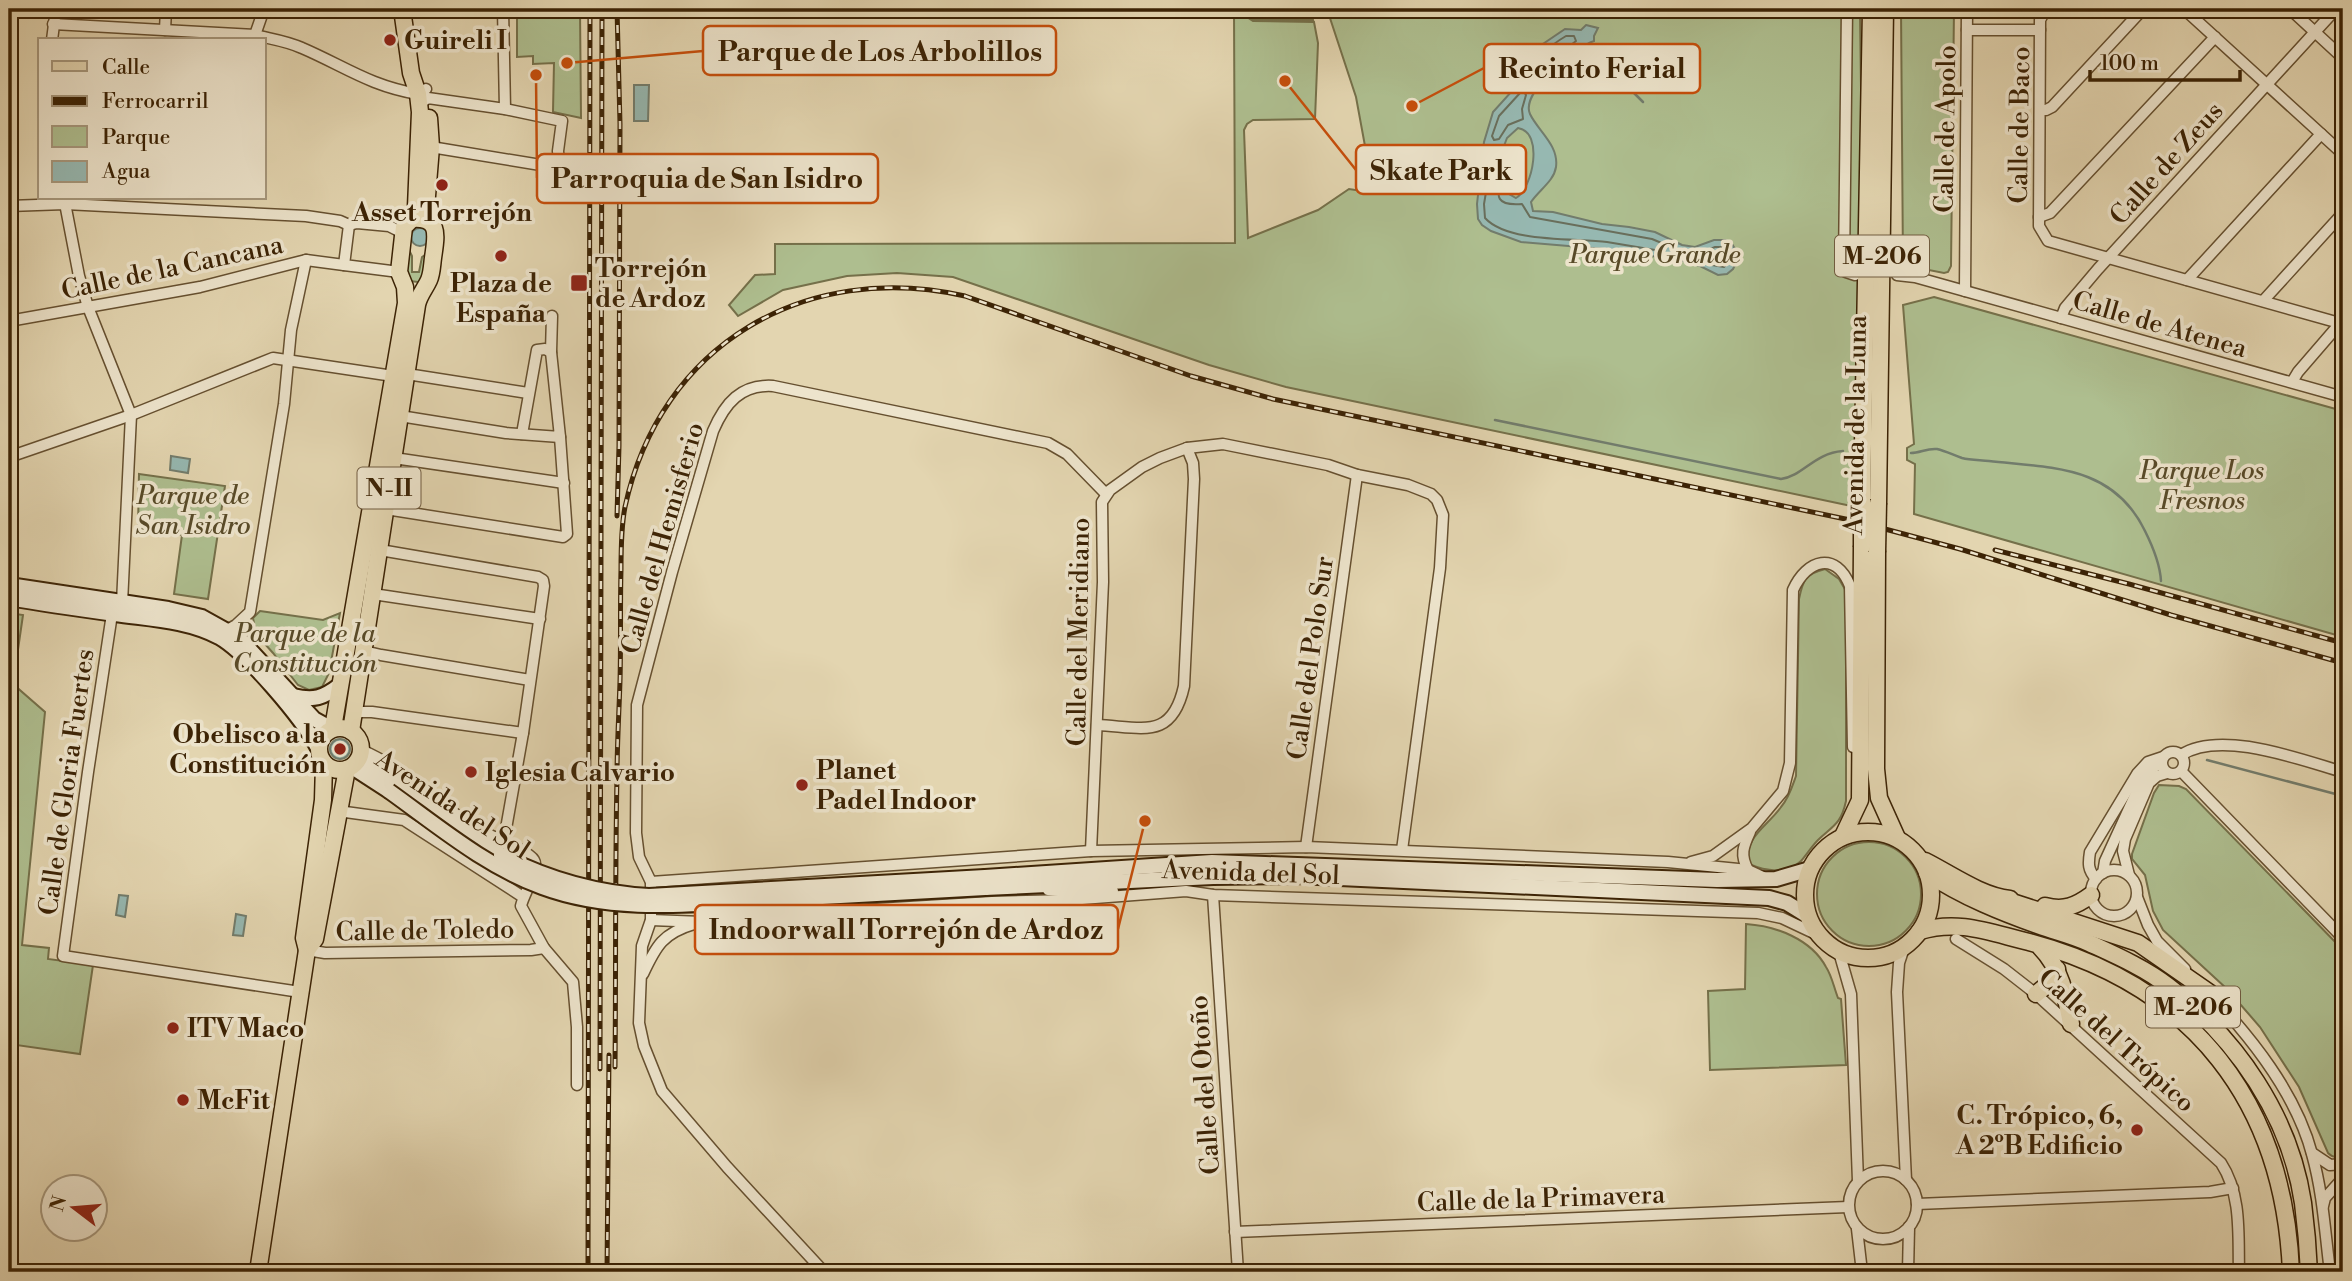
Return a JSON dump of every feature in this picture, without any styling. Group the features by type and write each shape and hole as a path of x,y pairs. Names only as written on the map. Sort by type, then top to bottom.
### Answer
{"main road":[{"name":"N-II","path":"402,9 411,74 423,96 416,207 419,220"},
{"name":"N-II","path":"411,9 430,147 419,220"},
{"name":"Avenida de la Luna","path":"1871,9 1870,549 1876,768 1879,798 1897,838"},
{"name":"Avenida de la Luna","path":"1870,501 1885,9"},
{"name":"N-II","path":"318,748 323,736 333,729 400,375 418,300 423,288 429,283 431,274 436,230 419,220 407,221 403,233 402,279 406,303 400,375 400,416 353,723"},
{"path":"402,279 413,291 423,288"},
{"name":"Avenida de la Luna","path":"1843,836 1860,800 1870,549"},
{"path":"9,585 117,608 180,624 219,638 241,654 274,689 309,731 324,764 338,771 355,761"},
{"path":"9,598 184,612 202,617 238,637 314,719 333,729 345,728 353,723 360,741 338,811 315,939 307,950 258,1272"},
{"path":"293,696 316,699 324,697 340,685"},
{"name":"Avenida del Sol","path":"355,761 472,850 496,865 541,886 593,901 668,906 1212,862 1705,880 1769,880 1810,869"},
{"path":"307,950 303,938 323,800 324,764"},
{"path":"1843,836 1879,832 1897,838"},
{"name":"M-206","path":"1810,869 1830,844 1843,836"},
{"name":"M-206","path":"1897,838 1910,847 1924,866 1969,897 2086,941 2166,984 2217,1031 2235,1050 2258,1084 2278,1123 2293,1163 2302,1201 2309,1272"},
{"path":"1810,869 1804,900 1808,916 1818,934 1839,952 1867,959 1882,957 1904,948 1920,931 1929,913 1931,893 1924,866"},
{"path":"1924,866 2000,898 2138,943 2210,993"},
{"name":"Avenida del Sol","path":"985,882 1017,886 1297,876 1756,897 1787,903 1808,916"},
{"path":"2000,898 2065,909 2078,905 2097,882"},
{"name":"M-206","path":"1920,931 1937,926 1961,925 2080,959 2122,977 2157,1000 2187,1025 2221,1061 2243,1093 2262,1129 2284,1203 2291,1272"},
{"path":"2038,945 2057,969 2071,1024"},
{"path":"2036,994 2053,980 2057,969"}],"street":[{"path":"52,38 56,9"},
{"path":"165,30 166,9"},
{"path":"255,35 264,9"},
{"path":"503,9 505,109"},
{"path":"1847,9 1844,265 1846,272 1855,275"},
{"name":"Calle de Apolo","path":"1965,291 1967,9"},
{"name":"Calle de Baco","path":"2046,9 2040,20 2039,226 2048,241 2108,258"},
{"path":"2041,110 2052,107 2143,9"},
{"path":"2184,9 2343,154"},
{"path":"2290,9 2343,58"},
{"name":"Calle de Zeus","path":"2061,318 2065,308 2108,258 2336,9"},
{"path":"53,24 255,35 304,48 380,86 562,121 558,151 559,163 565,169 430,147"},
{"path":"1967,30 2040,30"},
{"path":"2039,217 2050,213 2215,37"},
{"path":"2188,280 2320,134"},
{"path":"64,201 88,307 131,415"},
{"path":"9,206 64,201 306,216 349,225 357,223 389,226 403,233"},
{"path":"2263,301 2343,214"},
{"path":"349,225 344,265 402,279"},
{"path":"2108,258 2342,322 2292,382"},
{"path":"227,629 236,625 250,612 284,404 291,330 306,260"},
{"name":"Calle de la Cancana","path":"9,321 200,286 306,260 344,265"},
{"name":"Calle de Atenea","path":"1897,275 1915,277 2343,397"},
{"path":"386,509 563,537 567,534 551,352 552,316"},
{"path":"522,434 537,350 545,349 551,352"},
{"path":"9,457 131,415 273,358 528,393"},
{"name":"Calle del Hemisferio","path":"651,882 639,857 636,834 637,705 643,675 713,430 729,401 751,388 773,386 1048,443 1067,454 1106,494"},
{"name":"Calle de Gloria Fuertes","path":"131,415 117,608 88,772 64,956 300,992"},
{"path":"400,416 560,437"},
{"name":"Calle del Meridiano","path":"1091,851 1103,582 1101,514 1106,494 1142,467 1187,447 1223,444 1328,465 1357,475 1422,489 1437,500 1443,515 1440,568 1402,850"},
{"path":"1097,725 1155,727 1174,717 1180,704 1184,687 1194,479 1193,463 1187,447"},
{"path":"394,458 564,483"},
{"name":"Calle del Polo Sur","path":"1306,847 1357,475"},
{"path":"380,550 543,580 540,620 504,840"},
{"path":"1684,864 1713,856 1752,828 1783,791 1790,763 1793,590 1799,576 1807,568 1826,564 1845,573 1850,586 1853,736 1860,800"},
{"path":"373,594 540,620"},
{"path":"364,651 530,680"},
{"path":"353,723 361,712 372,712 523,733"},
{"path":"2181,755 2205,746 2243,747 2343,772"},
{"path":"2181,755 2171,751 2157,776 2149,783 2125,839 2123,851 2129,875 2136,885 2137,897 2157,941 2210,993 2248,1036 2295,1111 2312,1153 2330,1272"},
{"path":"2097,882 2090,872 2090,852 2137,774 2148,762 2164,764 2174,774 2184,765 2181,755"},
{"path":"355,761 386,761 477,829 504,840 534,860 536,867 521,906 544,948 573,982 577,1027 577,1084"},
{"path":"2137,897 2130,910 2117,917 2109,916 2097,909 2097,882 2143,778 2164,764"},
{"path":"2180,771 2343,938"},
{"path":"338,811 404,820 523,897"},
{"path":"1748,870 1742,859 1743,847 1752,828"},
{"name":"Avenida del Sol","path":"651,882 1091,851 1306,847 1684,864 1748,870 1769,880"},
{"path":"2097,882 2116,870 2129,875"},
{"path":"651,882 651,920 642,946 639,995 642,1035 662,1091 727,1167 824,1272"},
{"path":"1017,886 1069,892 1152,893"},
{"name":"Avenida del Sol","path":"651,920 702,922 1186,891 1213,895 1758,913 1782,918 1818,934"},
{"name":"Calle del Otoño","path":"1213,895 1238,1272"},
{"path":"641,978 660,941 678,929 702,922"},
{"name":"Calle del Trópico","path":"1956,939 2004,969 2071,1024 2221,1163 2233,1188"},
{"name":"Calle de Toledo","path":"307,950 361,953 544,948"},
{"path":"1904,948 1899,963 1896,992 1906,1180"},
{"path":"1839,952 1851,994 1858,1181"},
{"path":"2312,1153 2330,1165 2343,1164"},
{"path":"1857,1229 1867,1236 1885,1240 1897,1237 1909,1227 1915,1217 1917,1204 1915,1192 1906,1180 1896,1173 1880,1171 1868,1174 1858,1181 1851,1191 1848,1207 1857,1229 1862,1272"},
{"path":"2322,1207 2325,1198 2343,1178"},
{"path":"1917,1204 2210,1192 2233,1188 2237,1212 2239,1272"},
{"name":"Calle de la Primavera","path":"1235,1232 1848,1207"},
{"path":"1908,1272 1909,1227"}],"green space":[{"path":"557,9 580,9 581,118 553,112 554,63 533,64 533,56 517,57 517,14 557,14"},
{"name":"Parque Grande","path":"1234,9 1310,9 1313,20 1250,19 1314,22 1318,43 1315,119 1253,120 1244,130 1248,238 1318,210 1349,189 1369,192 1365,146 1356,97 1327,9 1847,9 1848,14 1860,13 1862,164 1856,507 1286,387 1209,365 953,277 897,273 847,276 783,290 738,316 729,305 755,275 775,274 775,244 1235,243"},
{"path":"1901,9 1954,9 1951,266 1948,272 1944,273 1903,265"},
{"path":"408,248 412,256 412,272 419,272 422,257 428,253 424,277 418,282 410,281 406,275"},
{"name":"Parque Los Fresnos","path":"1934,297 2343,411 2343,637 1914,514 1915,464 1907,460 1907,448 1914,444 1903,305"},
{"name":"Parque de San Isidro","path":"139,474 225,486 208,599 174,594 182,535 138,528"},
{"path":"1825,569 1839,579 1846,591 1846,801 1833,827 1801,861 1783,870 1762,868 1749,864 1750,847 1753,839 1784,804 1796,776 1799,599 1806,579"},
{"name":"Parque de la Constitución","path":"260,611 323,620 340,613 329,673 322,687 309,690 298,685 256,634 253,618"},
{"path":"9,613 23,615 13,684 45,712 22,945 49,948 48,959 93,965 80,1054 9,1044"},
{"path":"2159,785 2186,789 2343,950 2343,1154 2337,1157 2328,1153 2299,1087 2260,1027 2227,989 2163,930 2153,911 2145,875 2132,859 2132,854"},
{"path":"1869,842 1889,846 1906,857 1917,874 1921,894 1917,914 1906,931 1889,942 1869,946 1849,942 1832,931 1821,914 1817,894 1821,874 1832,857 1849,846"},
{"path":"1746,924 1781,931 1802,942 1819,957 1830,974 1838,998 1841,999 1846,1065 1710,1070 1708,991 1745,989"}],"water":[{"path":"1586,25 1598,28 1594,41 1563,61 1541,83 1529,105 1530,114 1551,145 1556,159 1555,172 1531,202 1533,211 1553,212 1602,224 1655,232 1682,245 1695,247 1714,240 1725,240 1732,244 1737,252 1737,261 1727,274 1718,275 1679,260 1604,249 1521,242 1491,231 1478,219 1477,204 1484,142 1493,112 1522,80 1528,62 1537,48 1565,29 1581,30","holes":["1518,128 1526,132 1531,139 1533,161 1527,183 1516,198 1504,191 1510,171 1503,156 1504,146 1507,138"]},
{"path":"634,85 649,85 648,121 634,121"},
{"path":"416,228 424,228 429,237 427,244 416,246 411,241 411,233"},
{"path":"171,456 190,459 188,473 170,470"},
{"path":"340,739 347,742 350,749 347,756 340,759 333,756 330,749 333,742"},
{"path":"119,895 128,896 125,917 116,915"},
{"path":"236,914 246,916 243,936 233,935"}],"waterway":[{"path":"1580,48 1602,69 1605,82 1614,87 1625,84 1643,102"},
{"path":"1495,420 1781,479 1796,474 1824,456 1843,451"},
{"path":"1911,453 1937,449 1965,459 2058,469 2098,482 2116,493 2132,509 2153,549 2161,581"},
{"path":"2207,760 2343,796"}],"railway":[{"path":"588,1272 590,9"},
{"path":"600,1069 602,9"},
{"path":"617,9 620,124 617,516"},
{"path":"615,1067 617,764 621,547 625,507 643,450 671,400 706,359 749,327 797,304 850,291 906,288 965,296 1191,376 1273,399 1855,521 1960,549 2171,615 2343,663"},
{"path":"1995,550 2343,643"},
{"path":"607,1272 609,1055"}],"place":[{"name":"Guireli I","path":"390,40"},
{"name":"Parque de Los Arbolillos","path":"567,63"},
{"name":"Parroquia de San Isidro","path":"536,75"},
{"name":"Skate Park","path":"1285,81"},
{"name":"Recinto Ferial","path":"1412,106"},
{"name":"Asset Torrejón","path":"442,185"},
{"name":"Plaza de España","path":"501,256"},
{"name":"Torrejón de Ardoz","path":"579,283"},
{"name":"Obelisco a la Constitución","path":"340,749"},
{"name":"Iglesia Calvario","path":"471,772"},
{"name":"Planet Padel Indoor","path":"802,785"},
{"name":"Indoorwall Torrejón de Ardoz","path":"1145,821"},
{"name":"ITV Maco","path":"173,1028"},
{"name":"McFit","path":"183,1100"},
{"name":"C. Trópico, 6, A 2ºB Edificio","path":"2137,1130"}]}
